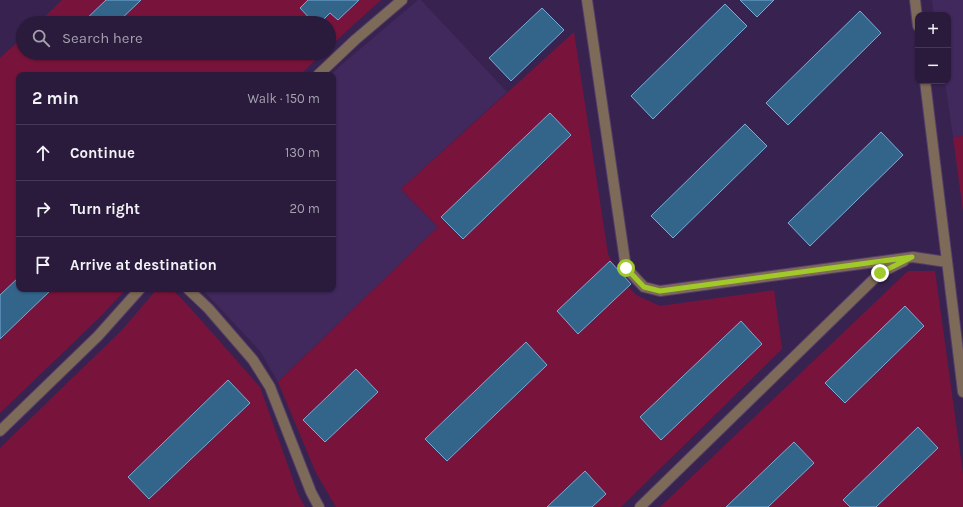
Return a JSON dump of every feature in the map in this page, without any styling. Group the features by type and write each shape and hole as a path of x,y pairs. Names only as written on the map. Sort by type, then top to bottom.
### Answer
{"street":[{"path":"336,58 402,0"},
{"path":"587,0 626,268 644,287 660,291 912,257 947,262"},
{"path":"915,0 916,12"},
{"path":"321,72 334,60"},
{"path":"925,84 963,392"},
{"path":"640,507 880,273 912,257"},
{"path":"0,430 98,336 137,292"},
{"path":"191,292 208,308 253,360 270,387 311,492 319,507"}],"shaded area":[{"path":"62,0 381,0 336,41 336,16 45,16"},
{"path":"418,0 421,0 507,92 401,189 438,227 278,382 260,351 205,292 336,292 336,72 334,72"},
{"path":"932,0 963,0 963,136 953,137 945,84 951,84 951,12 934,12"},
{"path":"574,32 608,254 619,276 636,295 660,306 774,290 782,349 621,507 336,507 316,473 278,382 438,227 401,189"},
{"path":"16,43 16,60 315,60 303,72 16,72 16,292 123,292 101,316 0,413 0,58"},
{"path":"963,136 963,211 953,137"},
{"path":"908,271 935,271 963,474 963,507 660,507"},
{"path":"154,292 175,292 260,387 298,494 305,507 0,507 0,448 122,330"}],"building":[{"path":"106,0 141,0 124,16 89,16"},
{"path":"308,0 359,0 338,20 336,16 330,13 327,16 307,16 300,8"},
{"path":"740,0 774,0 757,17"},
{"path":"725,4 747,26 653,119 631,96"},
{"path":"542,8 564,30 511,81 489,58"},
{"path":"860,11 881,33 788,125 766,103"},
{"path":"550,113 571,135 463,239 441,217"},
{"path":"745,124 767,146 673,238 651,216"},
{"path":"881,132 903,155 810,246 788,223"},
{"path":"610,261 631,284 578,334 557,311"},
{"path":"16,280 16,292 49,292 0,339 0,295"},
{"path":"905,306 924,326 845,403 825,383"},
{"path":"741,321 762,344 661,440 640,417"},
{"path":"526,342 547,365 447,461 425,439"},
{"path":"356,369 378,392 325,442 303,420"},
{"path":"228,380 250,403 149,499 128,477"},
{"path":"918,427 938,448 876,507 850,507 843,500"},
{"path":"794,442 814,463 768,507 726,507"},
{"path":"585,471 606,494 592,507 547,507"}],"route":[{"path":"626,268 644,287 660,291 912,257 880,273"}]}
